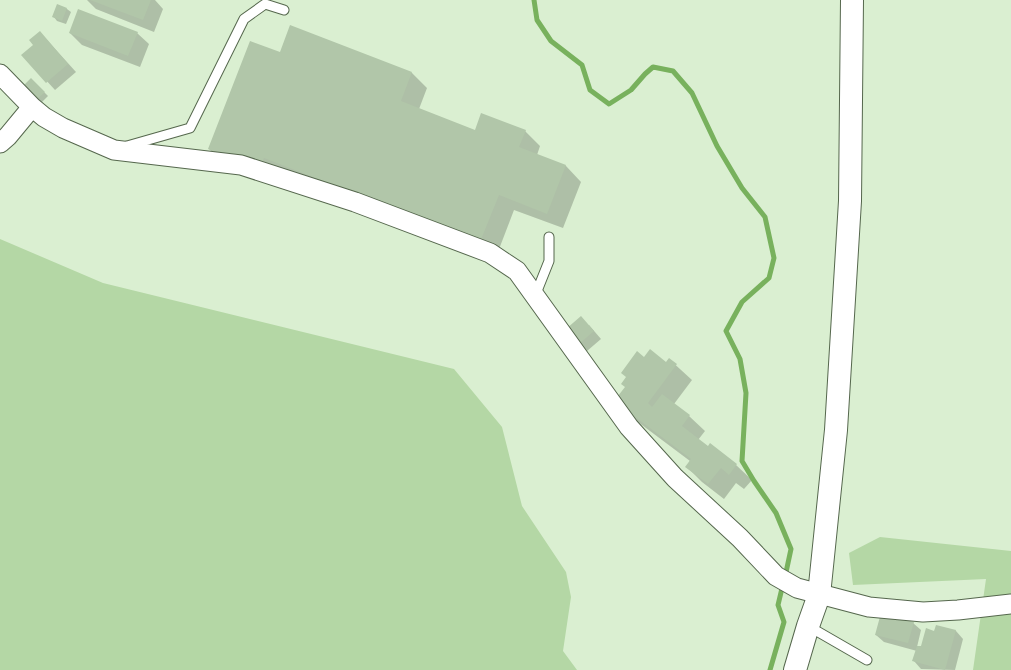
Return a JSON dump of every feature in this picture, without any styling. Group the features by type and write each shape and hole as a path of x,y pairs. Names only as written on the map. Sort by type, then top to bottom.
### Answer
{"street":[{"path":"795,670 819,595 836,430 850,201 852,0"},
{"path":"0,74 32,107 44,117 63,128 114,150 241,165 355,202 490,253 517,271 629,427 675,478 740,538 776,576 797,588 869,607 923,612 1011,604"},
{"path":"0,143 8,136 32,107"}],"lane":[{"path":"114,150 190,128 244,19 265,4 284,10"},
{"path":"535,296 549,260 549,237"},
{"path":"808,626 867,660"}],"green space":[{"path":"0,239 103,283 454,369 502,427 522,506 566,572 571,597 563,651 577,670 0,670"},
{"path":"880,537 1011,551 1011,670 973,670 986,579 853,585 849,553"}],"building":[{"path":"90,0 151,0 143,20"},
{"path":"57,4 67,8 62,21 52,17"},
{"path":"78,9 138,32 128,56 69,33"},
{"path":"290,25 412,72 401,101 475,130 481,113 526,130 519,147 566,165 547,214 499,195 480,242 264,158 260,169 208,149 250,41 280,52"},
{"path":"40,31 68,64 46,83 21,55 33,45 29,40"},
{"path":"31,78 45,92 35,101 22,87"},
{"path":"581,316 594,331 579,344 566,329"},
{"path":"650,349 666,362 669,358 677,364 648,403 652,407 662,394 690,415 682,426 708,446 710,443 737,464 729,475 721,468 708,484 685,467 691,459 614,401 625,387 621,384 626,377 621,373 637,351 644,357"},
{"path":"881,613 914,622 908,643 875,635"},
{"path":"936,625 956,630 945,670 912,661 917,646 921,646 926,628 934,631"}],"waterway":[{"path":"534,0 537,20 551,41 582,65 590,90 609,104 631,90 653,67 673,71 692,93 717,146 742,188 765,217 774,258 769,278 742,302 726,331 740,359 746,393 742,461 776,513 791,549 785,577"},
{"path":"770,670 784,622 778,605 783,584"}]}
